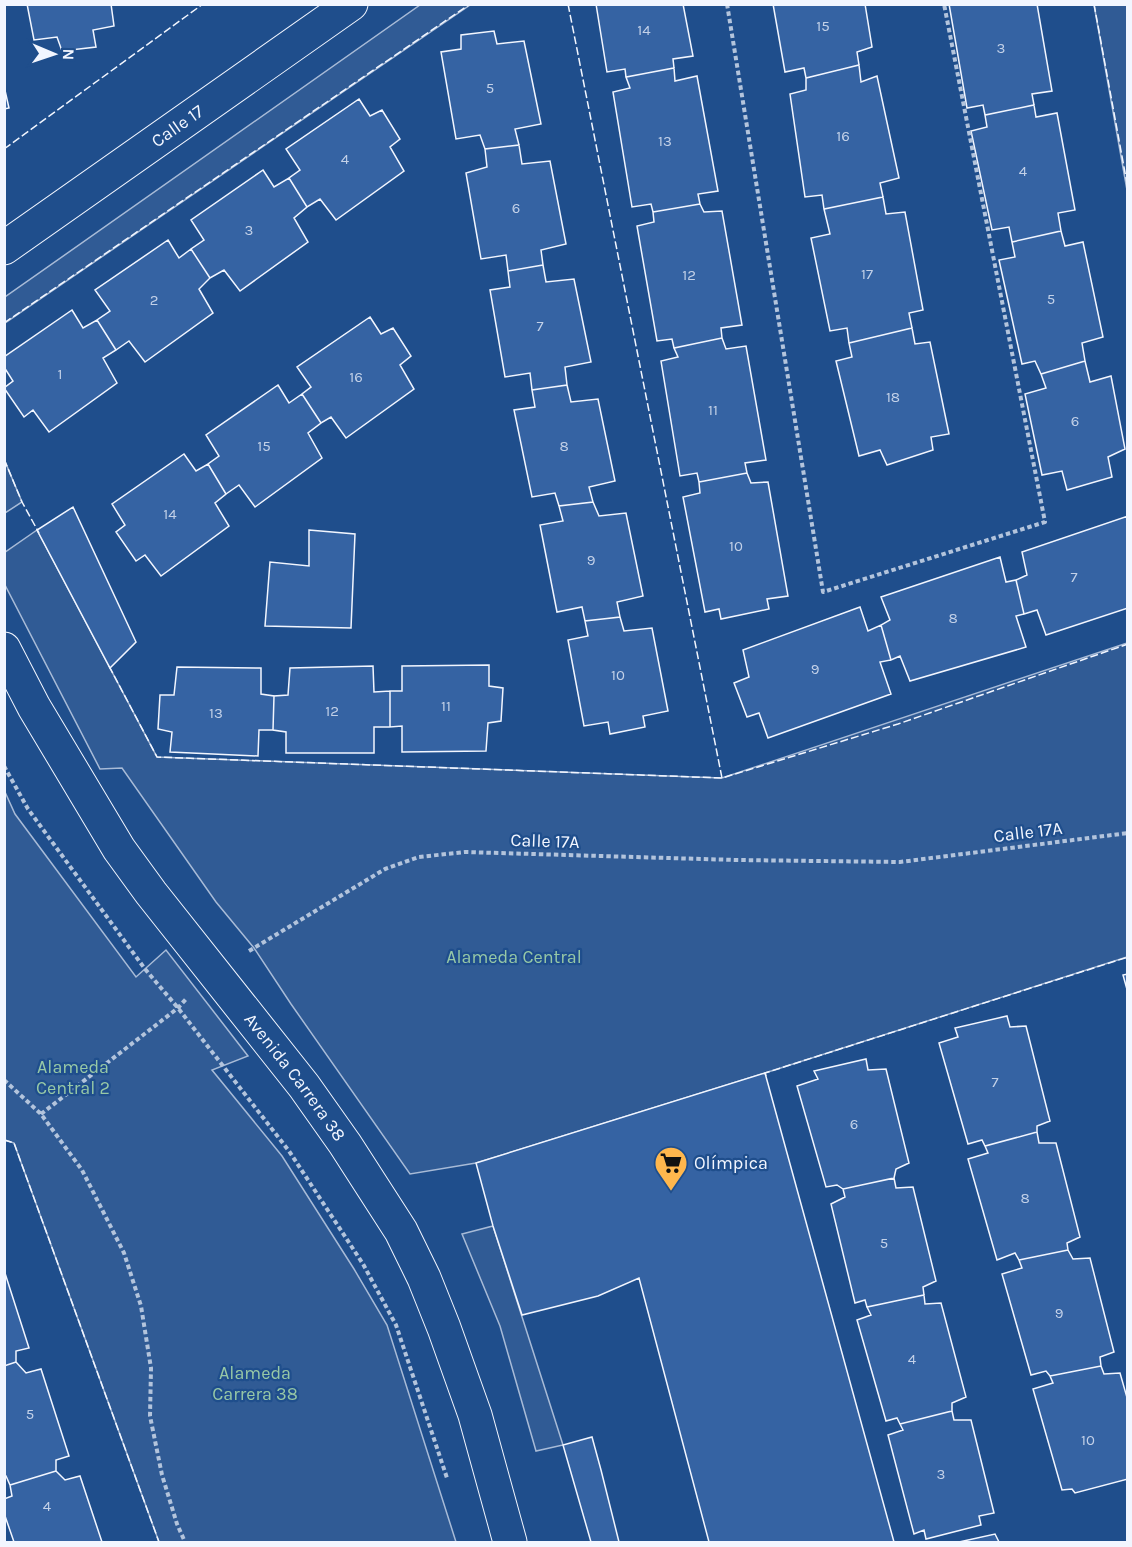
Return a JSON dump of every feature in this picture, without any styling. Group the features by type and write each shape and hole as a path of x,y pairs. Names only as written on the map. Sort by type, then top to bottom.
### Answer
{"main road":[{"name":"Calle 17","path":"4,248 351,4"},
{"name":"Avenida Carrera 38","path":"4,649 34,707 119,849 151,893 304,1086 345,1144 401,1232 424,1278 475,1415 510,1542"}],"path":[{"path":"727,4 823,592 1045,522 944,4"},
{"path":"4,766 27,809 145,969 289,1151 363,1264 396,1325 451,1487"},
{"name":"Calle 17A","path":"41,1114 177,1008 215,973 385,869 418,857 465,852 900,862 1128,833"},
{"path":"4,1080 41,1114 82,1170 124,1253 141,1306 151,1368 150,1416 162,1475 185,1542"}],"shaded area":[{"path":"420,5 470,5 5,323 5,297"},
{"path":"1094,5 1127,5 1127,190"},
{"path":"4,459 22,502 5,513 4,513"},
{"name":"Alameda Central","path":"37,530 157,757 722,778 1127,643 1127,957 476,1163 410,1174 254,948 216,902 122,768 100,769 5,585 4,553"},
{"name":"Alameda Carrera 38","path":"5,792 15,814 136,977 166,950 248,1056 212,1070 282,1156 387,1325 456,1542 159,1542 14,1143 5,1140"},
{"path":"493,1226 563,1445 536,1451 500,1326 462,1234"}],"building":[{"path":"27,4 111,4 114,26 93,30 96,47 62,51 57,37 34,40"},
{"path":"596,4 683,4 693,56 673,59 674,68 626,77 625,69 607,72"},
{"path":"773,4 865,4 872,47 857,52 859,65 806,78 804,68 785,72"},
{"path":"949,4 1037,4 1052,91 1032,94 1034,105 985,115 983,105 967,108"},
{"path":"494,31 497,44 524,41 541,124 515,129 519,145 485,149 480,135 456,139 441,52 461,49 461,35"},
{"path":"859,65 861,82 877,76 899,178 880,183 883,197 824,209 822,195 805,197 790,94 806,90 806,78"},
{"path":"674,68 675,81 697,76 718,191 698,194 700,204 653,212 651,204 632,207 613,92 630,88 626,77"},
{"path":"4,86 9,108 4,109"},
{"path":"359,99 370,116 382,110 400,139 390,147 404,171 336,220 320,199 307,207 289,178 300,170 286,149"},
{"path":"1034,105 1036,117 1057,113 1075,210 1058,213 1061,231 1012,242 1009,227 992,230 971,131 987,127 985,115"},
{"path":"519,145 522,164 550,161 566,244 541,250 543,265 508,271 506,255 481,259 466,173 487,167 485,149"},
{"path":"263,170 274,187 289,178 307,207 294,218 308,242 240,291 224,270 210,278 191,249 204,240 191,220"},
{"path":"883,197 886,214 905,212 923,310 909,313 912,328 849,343 847,328 830,331 811,238 830,234 824,209"},
{"path":"700,204 704,212 722,211 742,325 721,328 722,338 674,348 672,339 657,341 637,226 654,222 653,212"},
{"path":"1061,231 1065,246 1083,242 1103,337 1082,343 1085,361 1041,374 1035,361 1022,364 999,260 1015,257 1012,242"},
{"path":"168,240 179,258 191,249 210,278 199,289 213,313 145,362 129,341 116,350 97,320 110,311 95,290"},
{"path":"543,265 546,282 574,279 591,362 565,367 567,385 532,390 530,373 505,377 490,290 510,287 508,271"},
{"path":"72,310 83,328 97,320 116,350 103,358 117,383 49,432 33,410 24,417 4,388 13,381 4,367 4,357"},
{"path":"370,317 381,334 393,328 411,356 400,365 414,389 346,438 331,417 321,423 302,394 311,387 297,367"},
{"path":"912,328 915,344 930,342 949,434 931,437 933,450 887,465 880,450 859,456 836,361 852,357 849,343"},
{"path":"722,338 726,349 746,346 766,460 745,463 747,473 699,482 697,473 680,476 661,361 678,357 674,348"},
{"path":"1085,361 1090,382 1111,376 1125,449 1108,457 1112,477 1067,490 1062,471 1042,475 1025,394 1046,388 1041,374"},
{"path":"278,385 289,403 302,394 321,423 308,433 322,458 255,507 239,485 226,494 208,464 219,456 206,435"},
{"path":"567,385 571,402 598,399 615,481 589,487 593,502 559,506 555,493 532,497 514,410 535,407 532,390"},
{"path":"184,454 196,471 208,464 226,494 215,503 229,526 161,576 145,555 136,561 116,532 125,525 112,504"},
{"path":"747,473 751,483 768,482 788,596 767,599 769,609 721,619 719,609 705,612 683,497 700,493 699,482"},
{"path":"593,502 599,516 626,513 643,596 617,602 620,617 585,621 582,607 557,612 540,525 563,521 559,506"},
{"path":"73,507 136,642 110,668 37,530"},
{"path":"1128,516 1128,608 1046,635 1037,610 1024,614 1016,580 1027,575 1022,552"},
{"path":"309,530 355,534 351,628 265,626 270,562 309,566"},
{"path":"1000,557 1006,582 1016,580 1024,614 1016,616 1026,647 910,681 900,656 891,660 881,625 890,620 881,597"},
{"path":"860,607 868,631 881,625 891,660 880,662 891,694 768,738 759,713 747,717 734,683 749,677 743,650"},
{"path":"620,617 624,631 652,628 668,711 643,716 645,727 610,734 608,722 584,726 568,640 588,636 585,621"},
{"path":"489,665 489,686 503,688 501,721 488,723 486,751 402,752 402,726 390,727 390,691 402,691 402,666"},
{"path":"373,666 374,692 390,691 390,727 374,727 374,753 286,753 286,732 273,730 274,696 288,695 290,668"},
{"path":"177,667 261,668 261,694 274,696 273,730 259,730 258,756 170,752 172,732 158,729 160,695 174,695"},
{"path":"1128,974 1128,993 1123,975"},
{"path":"1007,1016 1010,1027 1026,1026 1050,1121 1037,1126 1037,1132 985,1146 982,1140 968,1144 939,1043 958,1037 955,1028"},
{"path":"866,1059 868,1070 886,1069 909,1163 896,1169 894,1178 843,1189 837,1185 826,1187 797,1086 818,1079 814,1071"},
{"path":"765,1073 894,1542 709,1542 639,1278 598,1296 522,1315 493,1226 476,1163"},
{"path":"1037,1132 1039,1143 1056,1143 1080,1237 1067,1243 1068,1250 1019,1260 1015,1253 997,1260 968,1159 988,1153 985,1146"},
{"path":"894,1178 896,1188 913,1187 936,1281 923,1287 924,1295 867,1307 865,1300 855,1303 831,1204 845,1197 843,1189"},
{"path":"1068,1250 1073,1259 1090,1258 1114,1352 1100,1357 1101,1366 1050,1376 1046,1371 1031,1375 1002,1274 1022,1268 1019,1260"},
{"path":"4,1270 29,1348 16,1351 16,1362 4,1366"},
{"path":"924,1295 925,1304 941,1303 966,1397 952,1403 952,1411 900,1424 897,1418 886,1421 857,1320 871,1315 867,1307"},
{"path":"16,1362 26,1373 41,1369 69,1456 56,1460 56,1471 10,1485 4,1476 4,1366"},
{"path":"1101,1366 1104,1374 1120,1373 1128,1401 1128,1479 1075,1493 1072,1489 1062,1490 1033,1389 1053,1383 1050,1376"},
{"path":"952,1411 954,1420 971,1420 994,1513 979,1516 981,1525 926,1539 924,1530 914,1534 888,1435 903,1430 900,1424"},
{"path":"592,1437 619,1542 591,1542 563,1445"},
{"path":"56,1471 65,1480 80,1476 102,1542 14,1542 4,1513 4,1499 12,1496 10,1485"},
{"path":"995,1534 999,1542 959,1542"}],"fence":[{"path":"4,149 203,4"},
{"path":"4,323 470,4"},
{"path":"568,4 722,778 898,724 1128,644"},
{"path":"1094,4 1128,189"},
{"path":"4,459 22,502 39,533"},
{"path":"109,666 157,757 722,778"},
{"path":"766,1076 765,1073 1128,957"},
{"path":"4,1140 14,1143 159,1542"}],"place":[{"name":"Olímpica","path":"671,1192"}],"park label":[{"name":"Alameda Central 2","path":"73,1077"}]}
